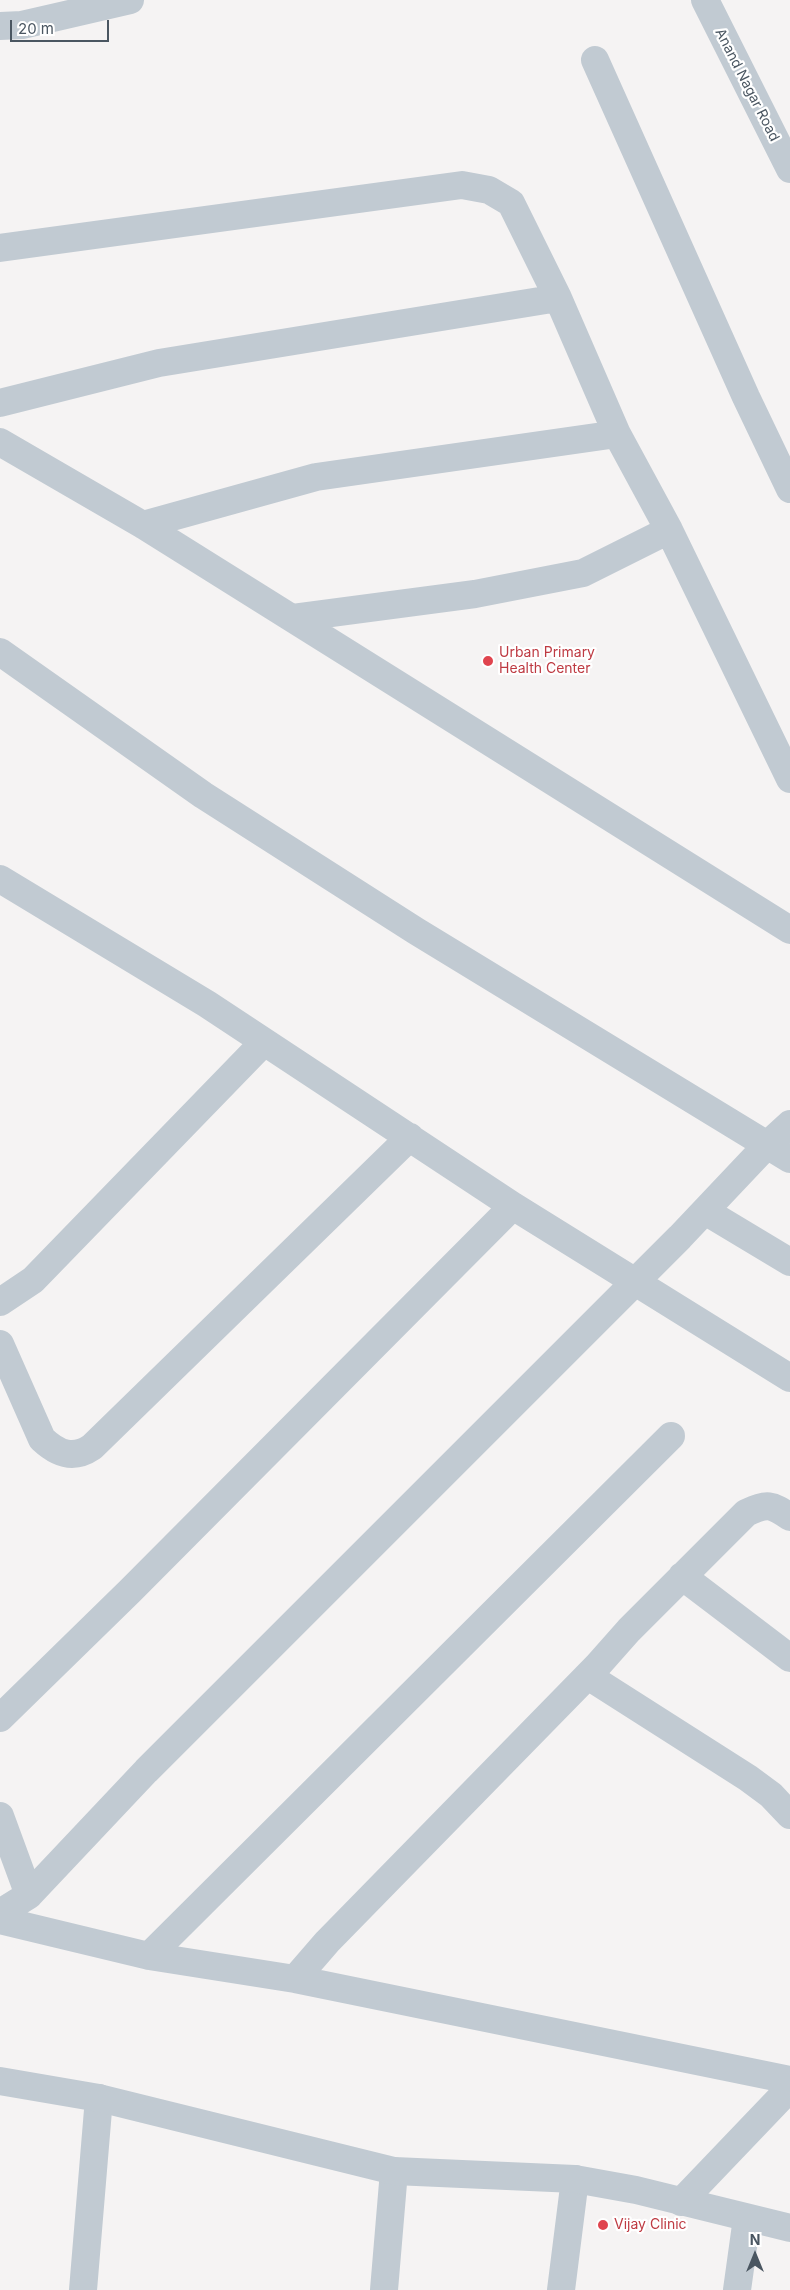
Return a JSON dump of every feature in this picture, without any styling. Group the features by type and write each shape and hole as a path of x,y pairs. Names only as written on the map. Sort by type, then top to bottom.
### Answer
{"street":[{"path":"0,26 22,25 130,0"},
{"name":"Anand Nagar Road","path":"709,2 790,169"},
{"path":"595,60 746,397 790,489"},
{"path":"0,248 462,185 489,190 511,203 558,298 617,434 669,530 790,779"},
{"path":"0,403 159,363 558,298"},
{"path":"143,525 316,477 617,434"},
{"path":"0,442 143,525 789,928"},
{"path":"293,618 476,594 583,573 669,530"},
{"path":"0,652 203,795 416,931 767,1144 790,1160"},
{"path":"0,878 264,1042 513,1206 790,1378"},
{"path":"0,1302 33,1280 264,1042"},
{"path":"0,1912 29,1895 146,1771 705,1211 767,1144 790,1124"},
{"path":"0,1344 42,1439 49,1445 72,1456 82,1454 92,1447 410,1137"},
{"path":"0,1718 179,1542 513,1206"},
{"path":"705,1211 790,1262"},
{"path":"149,1956 671,1436"},
{"path":"295,1979 327,1942 588,1676 682,1576 746,1513 766,1505 774,1506 790,1517"},
{"path":"682,1576 790,1658"},
{"path":"588,1676 748,1778 771,1795 790,1815"},
{"path":"0,1816 29,1895"},
{"path":"0,1920 149,1956 295,1979 790,2080"},
{"path":"0,2081 99,2098 394,2171 575,2180 636,2190 790,2228"},
{"path":"681,2202 790,2088"},
{"path":"83,2290 99,2098"},
{"path":"384,2290 394,2171"},
{"path":"561,2290 575,2180"},
{"path":"737,2290 747,2218"}],"place":[{"name":"Urban Primary Health Center","path":"488,661"},
{"name":"Vijay Clinic","path":"603,2225"}]}
